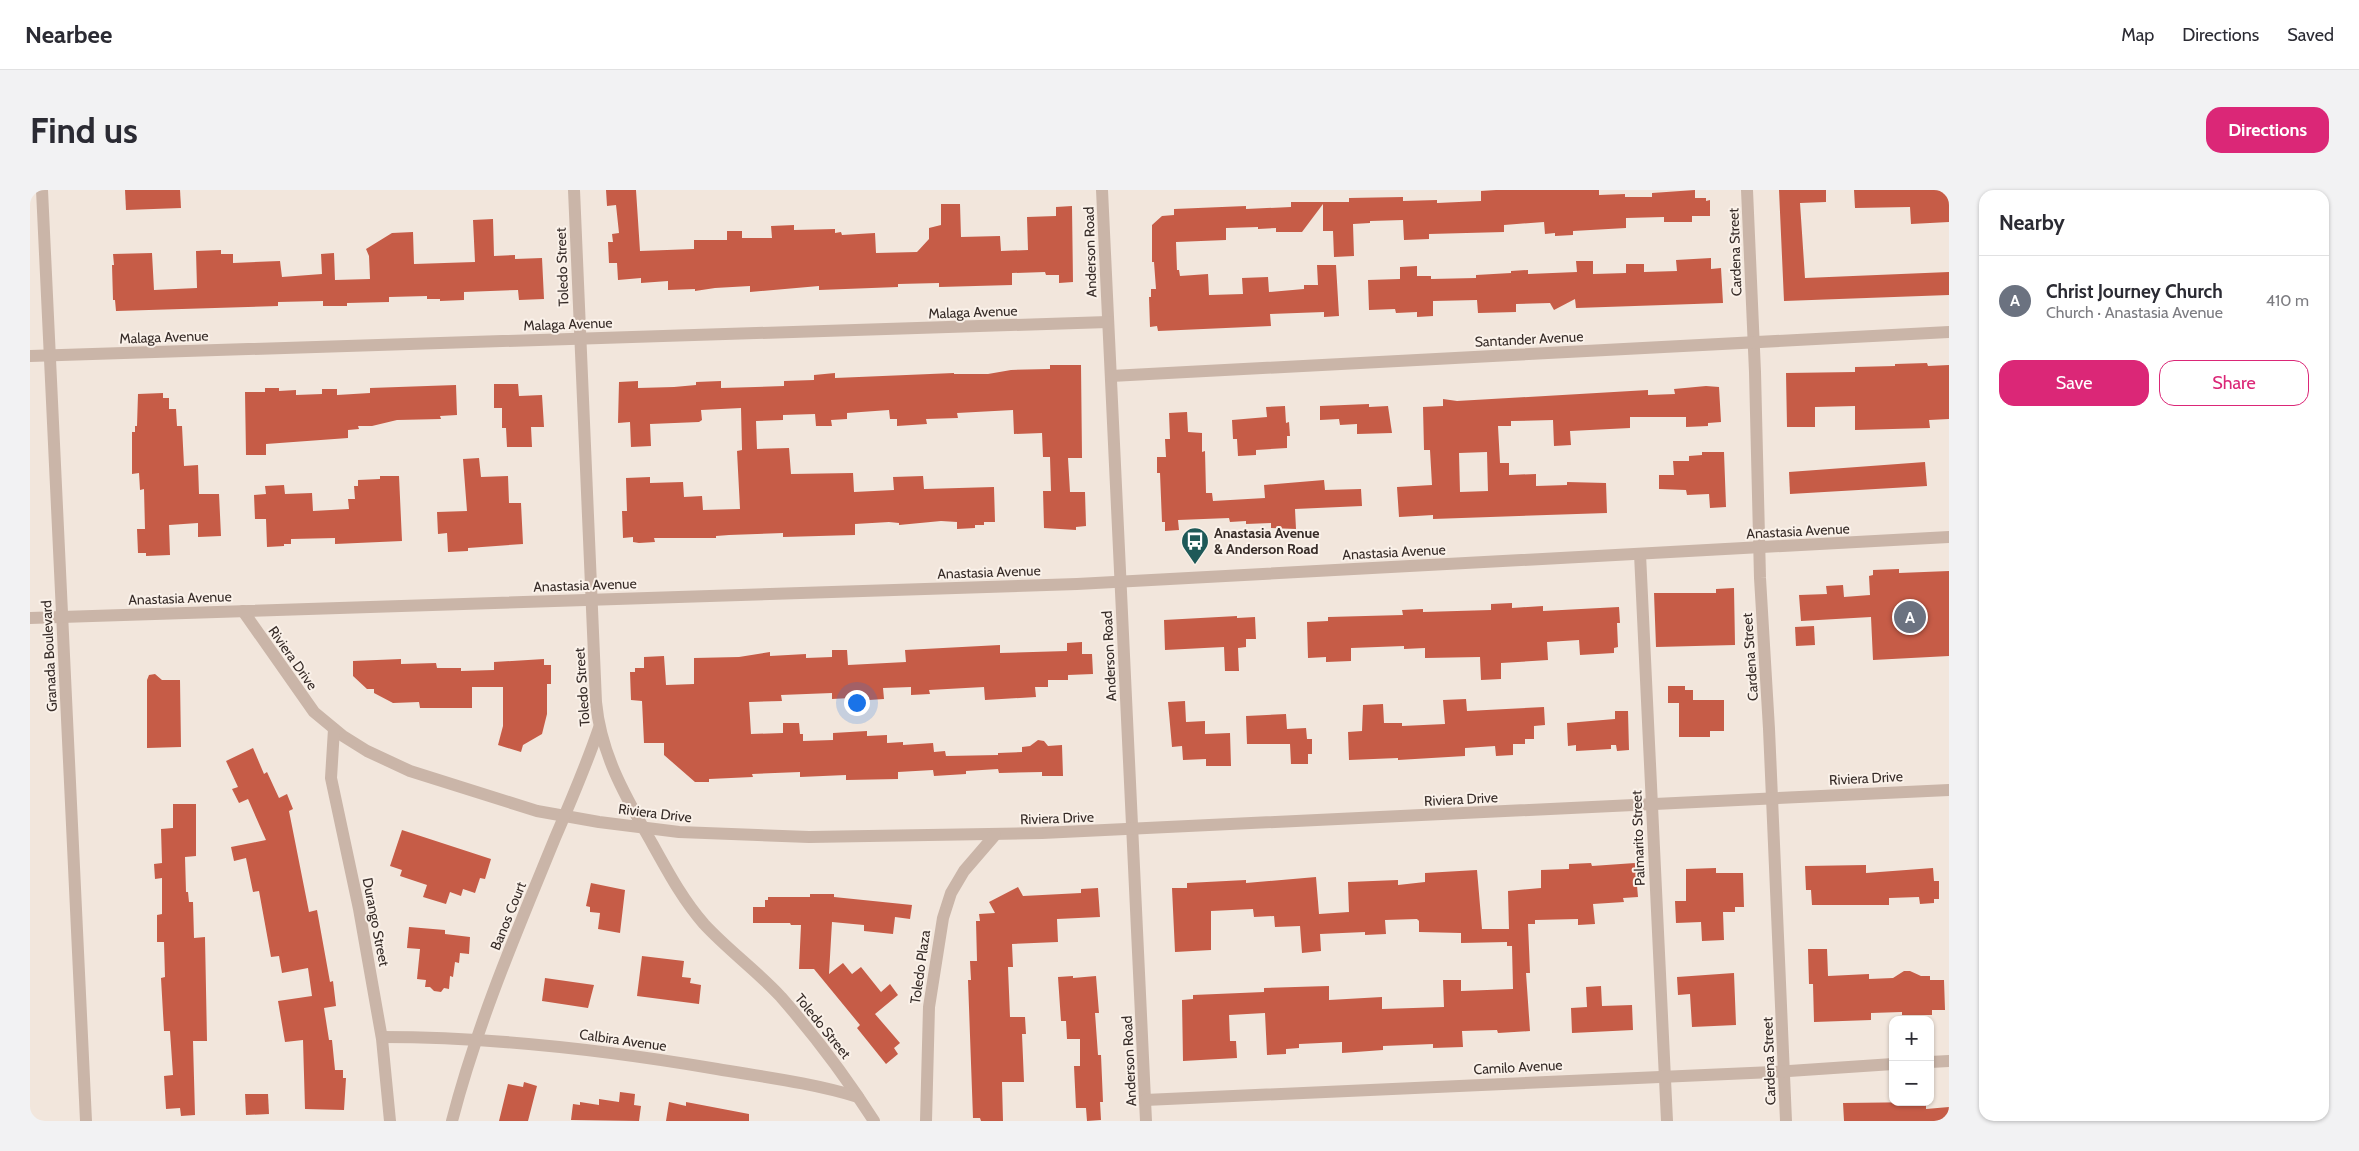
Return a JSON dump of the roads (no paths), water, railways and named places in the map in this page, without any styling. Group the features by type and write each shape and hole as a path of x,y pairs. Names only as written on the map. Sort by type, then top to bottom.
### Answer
{"street":[{"name":"Granada Boulevard","path":"42,190 86,1121"},
{"name":"Toledo Street","path":"574,190 596,702 599,726 612,767 643,828 678,889 696,913 779,996 830,1058 874,1121"},
{"name":"Anderson Road","path":"1102,190 1146,1121"},
{"name":"Cardena Street","path":"1747,190 1754,343 1759,548 1786,1121"},
{"name":"Malaga Avenue","path":"30,356 1108,322"},
{"name":"Santander Avenue","path":"1111,376 1949,332"},
{"name":"Anastasia Avenue","path":"30,618 1120,581 1949,537"},
{"name":"Palmarito Street","path":"1640,554 1667,1121"},
{"name":"Riviera Drive","path":"243,611 314,712 334,730 367,751 410,771 519,806 565,816 679,832 745,836 995,835 1133,830 1949,790"},
{"name":"Banos Court","path":"452,1121 476,1039 520,925 586,768 599,726"},
{"name":"Durango Street","path":"334,730 331,778 359,909 382,1037 390,1121"},
{"name":"Toledo Plaza","path":"926,1121 929,1007 943,918 951,893 964,871 995,835"},
{"name":"Calbira Avenue","path":"382,1037 476,1039 555,1045 684,1063 825,1087 858,1097"},
{"path":"1934,1062 1949,1061"},
{"name":"Camilo Avenue","path":"1146,1100 1784,1071 1889,1064"}],"place":[{"name":"Anastasia Avenue & Anderson Road","path":"1195,565"},
{"name":"Christ Journey Church","path":"1910,617"}]}
